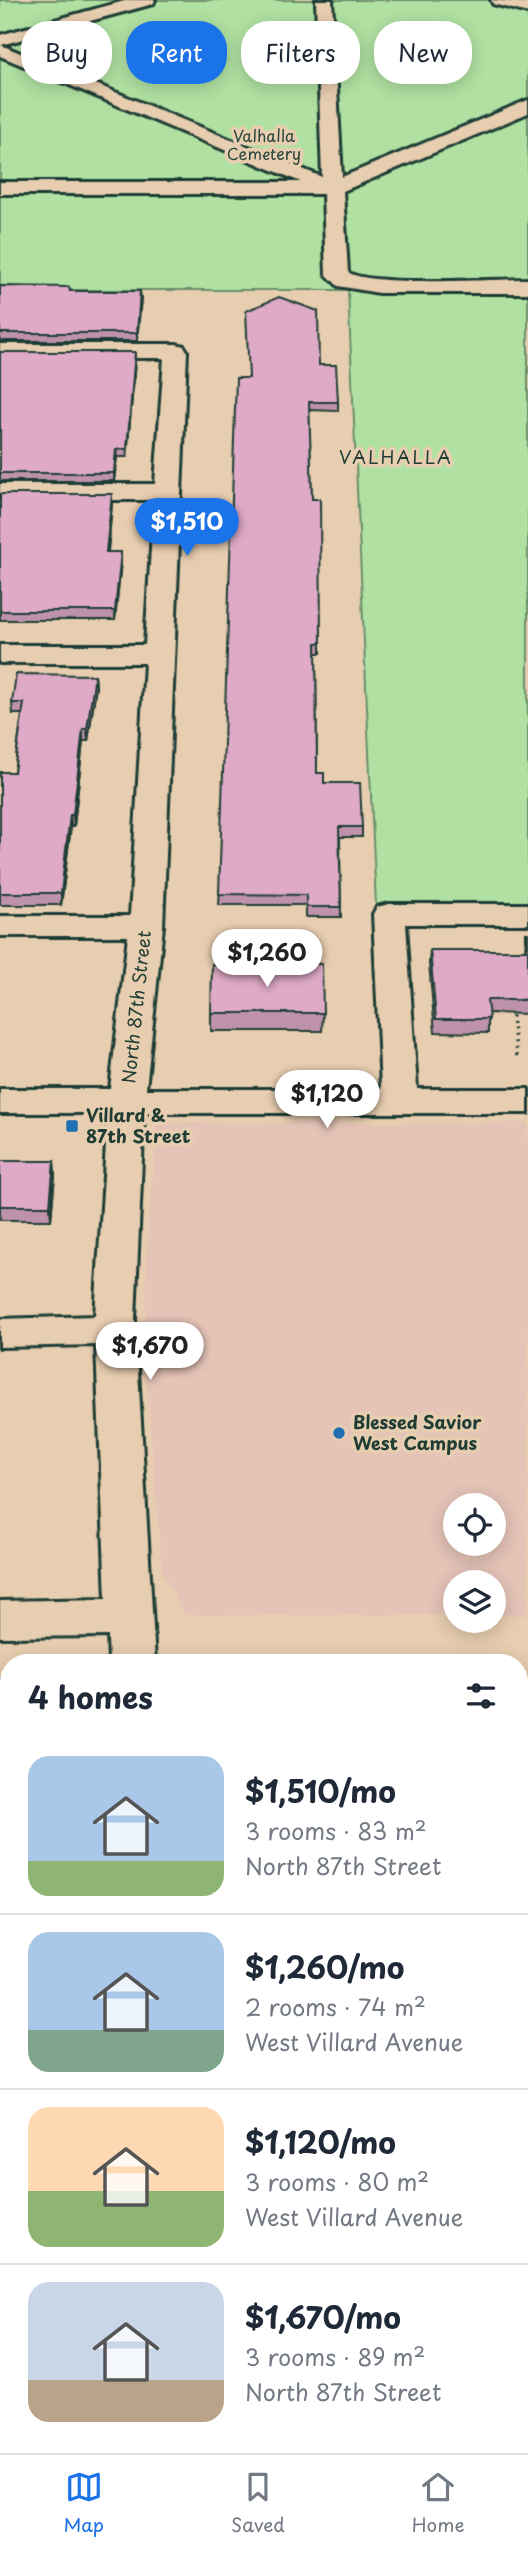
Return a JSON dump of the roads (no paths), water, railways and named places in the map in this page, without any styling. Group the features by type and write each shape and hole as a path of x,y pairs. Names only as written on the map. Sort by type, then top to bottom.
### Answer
{"street":[{"path":"0,40 147,0"},
{"path":"324,0 337,274 346,281 379,286 528,286"},
{"path":"499,0 528,8"},
{"path":"0,50 333,194"},
{"path":"0,198 333,194 528,106"},
{"path":"0,188 333,194"},
{"name":"North 87th Street","path":"0,351 176,351 158,654 146,926 127,1101 116,1330 132,1654"},
{"path":"0,492 167,492"},
{"path":"0,654 158,654"},
{"path":"400,1101 389,914 528,914"},
{"path":"0,926 146,926"},
{"path":"0,1101 528,1101"},
{"path":"0,1333 116,1330"},
{"path":"0,1619 130,1617"}],"place":[{"name":"Villard & 87th Street","path":"72,1126"},
{"name":"Blessed Savior West Campus","path":"339,1433"}],"district":[{"name":"VALHALLA","path":"396,458"}],"park label":[{"name":"Valhalla Cemetery","path":"264,145"}]}
